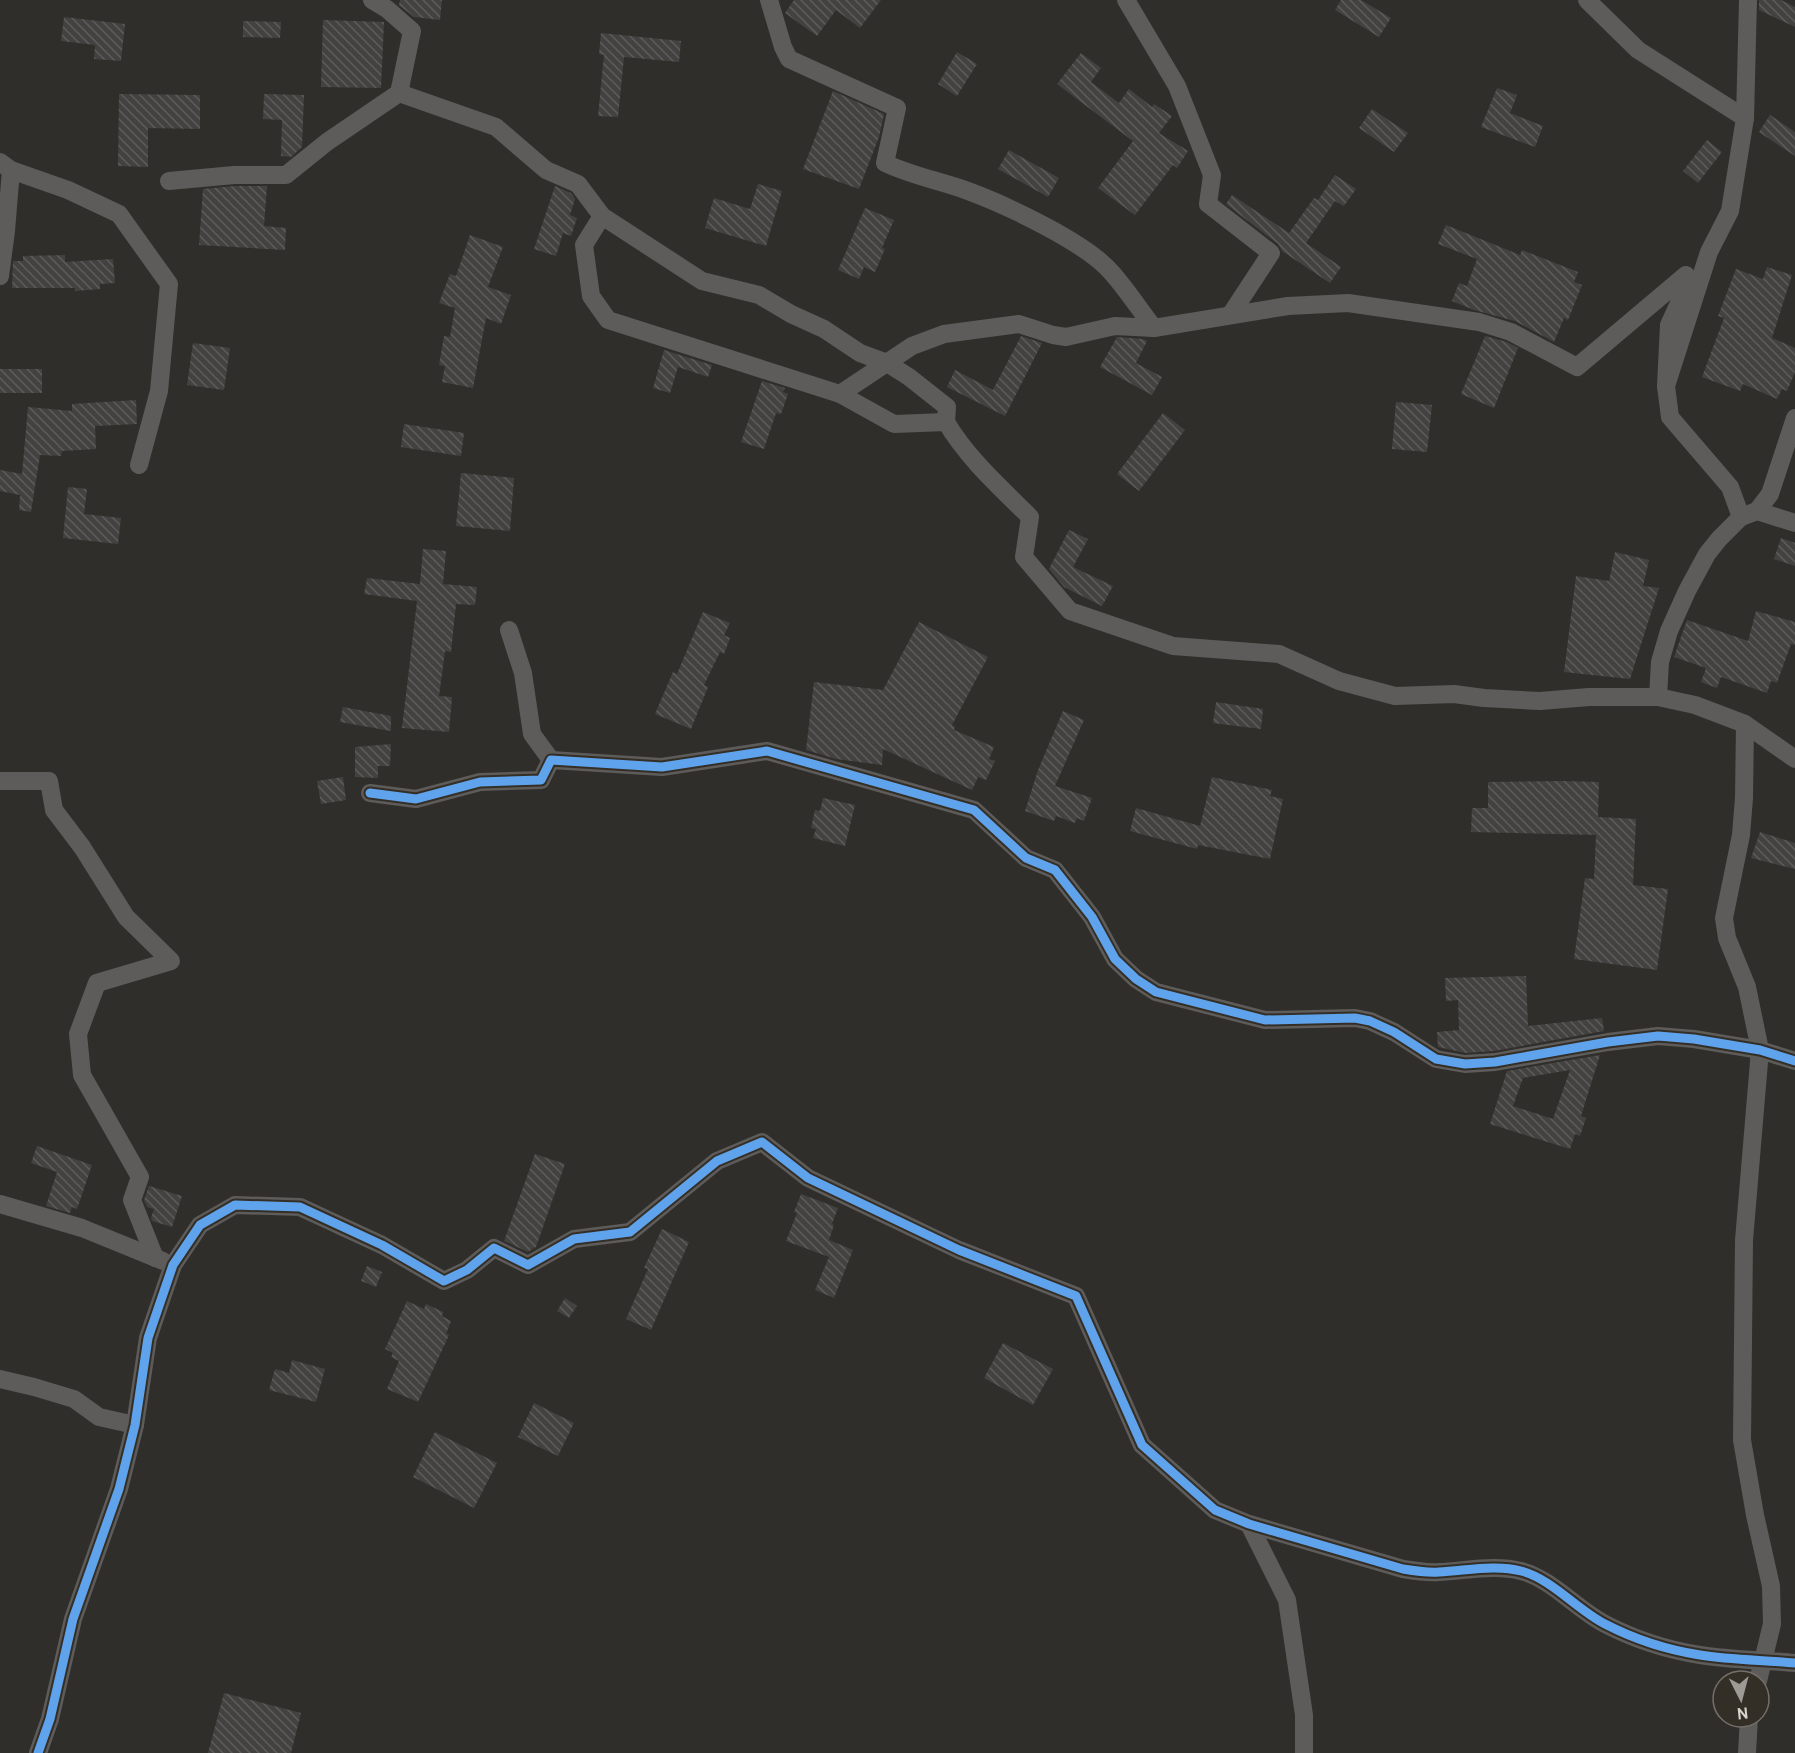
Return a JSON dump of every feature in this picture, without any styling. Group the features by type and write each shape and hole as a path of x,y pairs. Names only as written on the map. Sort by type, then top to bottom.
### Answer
{"street":[{"path":"169,181 234,175 285,176 327,142 399,93 412,31 387,9 372,0"},
{"path":"769,0 783,47 789,59 897,108 885,163 901,171 969,191 1043,225 1089,253 1111,272 1154,328"},
{"path":"1126,0 1177,86 1212,175 1208,204 1271,253 1232,314"},
{"path":"1587,0 1638,50 1745,118"},
{"path":"1666,386 1709,252 1730,211 1745,118 1748,0"},
{"path":"399,93 496,127 546,170 578,184 602,216 702,281 759,295 791,314 824,329 860,353 887,363 909,377 947,407 946,423 955,437 1030,517 1024,557 1070,611 1173,646 1279,654 1338,681 1395,696 1454,694 1540,701 1588,697 1658,697 1695,705 1745,724 1795,759"},
{"path":"0,276 6,166 68,190 119,214 169,284 159,391 139,465"},
{"path":"602,216 584,245 591,296 608,320 840,394 894,424 946,423"},
{"path":"840,394 912,346 944,334 1019,324 1066,337 1114,326 1154,328 1288,306 1348,303 1479,322 1511,332 1577,367 1686,275 1680,301 1669,325 1666,386 1670,417 1730,487 1749,514 1795,523"},
{"path":"1658,697 1660,662 1669,631 1687,591 1707,554 1770,494 1795,418"},
{"path":"509,630 523,673 531,734 551,760 662,767 767,750 974,810 1026,858 1056,870 1092,917 1115,959 1136,979 1156,992 1265,1020 1355,1018 1394,1032 1436,1059 1465,1064 1495,1062 1608,1042 1658,1036 1694,1039 1760,1050 1795,1061"},
{"path":"1745,724 1741,835 1724,918 1727,938 1747,987 1760,1050 1744,1240 1742,1440 1755,1515 1771,1586 1772,1624 1762,1669"},
{"path":"370,793 416,800 480,782 540,780 551,760"},
{"path":"0,781 49,782 54,810 82,847 126,917 171,961 98,983 78,1034 82,1075 140,1178 132,1200 155,1258"},
{"path":"38,1753 50,1719 73,1619 119,1489 135,1425 148,1338 173,1265 200,1225 235,1204 300,1207 382,1245 444,1281 467,1270 494,1248 528,1265 574,1239 630,1232 717,1161 762,1142 808,1178 959,1250 1076,1296 1142,1445 1215,1510 1249,1524 1403,1569 1424,1572 1473,1569 1519,1570 1531,1574 1603,1623 1632,1636 1702,1656 1795,1663"},
{"path":"0,1204 82,1228 173,1265"},
{"path":"0,1379 74,1399 99,1417 135,1425"},
{"path":"1249,1524 1287,1600 1304,1715 1304,1753"},
{"path":"1747,1753 1748,1729"}],"building":[{"path":"400,0 442,0 440,20 414,17 399,5"},
{"path":"794,0 881,0 860,28 836,10 817,36 785,13"},
{"path":"1341,0 1361,0 1391,18 1379,37 1335,10"},
{"path":"1759,0 1781,0 1795,7 1795,27 1759,10"},
{"path":"64,17 125,24 121,61 94,59 95,45 61,41"},
{"path":"323,20 384,22 381,88 321,87"},
{"path":"243,21 281,22 280,38 243,37"},
{"path":"601,33 681,41 679,62 624,57 618,117 598,116 604,55 599,54"},
{"path":"957,52 977,64 957,96 938,84"},
{"path":"1081,53 1101,68 1091,82 1119,103 1129,89 1152,107 1154,104 1172,116 1159,133 1188,151 1177,168 1173,165 1135,215 1098,188 1133,141 1057,84"},
{"path":"1497,88 1517,95 1510,113 1543,126 1535,147 1481,127"},
{"path":"833,91 884,114 879,137 859,189 803,169"},
{"path":"119,94 200,95 200,129 148,128 148,167 118,166"},
{"path":"264,94 304,95 302,147 291,157 281,156 282,120 263,119"},
{"path":"1372,109 1408,133 1394,152 1359,128"},
{"path":"1770,115 1795,132 1795,156 1759,132"},
{"path":"1707,140 1722,152 1698,183 1683,171"},
{"path":"1009,150 1059,178 1048,197 998,169"},
{"path":"1335,175 1356,189 1344,206 1335,201 1306,243 1341,267 1330,283 1282,251 1278,244 1226,204 1232,195 1289,233 1314,198 1318,200"},
{"path":"758,184 782,191 766,246 705,228 714,198 750,209"},
{"path":"267,186 264,226 286,228 285,250 199,245 203,189"},
{"path":"555,186 571,193 575,199 570,215 577,218 571,236 563,233 556,256 534,249"},
{"path":"865,208 894,220 875,272 864,267 859,279 838,270"},
{"path":"1446,225 1520,255 1522,250 1578,272 1574,282 1582,285 1568,320 1564,318 1554,342 1515,321 1474,310 1452,301 1459,283 1467,286 1477,259 1438,244"},
{"path":"470,235 503,247 488,287 511,295 501,324 486,318 473,388 442,382 445,366 439,365 444,336 450,337 455,308 439,303 450,274 456,276"},
{"path":"65,255 65,262 113,259 115,283 100,284 100,289 75,291 75,288 12,288 13,261 23,261 23,256"},
{"path":"1767,267 1792,275 1772,338 1795,348 1795,372 1787,391 1782,389 1777,399 1743,384 1740,391 1702,377 1724,318 1718,316 1736,269 1763,279"},
{"path":"1021,336 1042,343 1005,416 947,387 955,370 993,390"},
{"path":"1485,336 1507,342 1518,348 1494,408 1461,394"},
{"path":"1117,337 1147,341 1136,363 1162,377 1152,395 1100,367"},
{"path":"193,343 230,348 224,390 187,385"},
{"path":"664,350 712,365 708,377 678,367 670,393 653,388"},
{"path":"0,369 42,369 42,393 0,393"},
{"path":"762,381 785,388 783,392 788,394 781,414 776,413 764,449 741,442"},
{"path":"136,400 137,424 95,426 96,449 62,451 61,456 40,455 31,512 19,510 20,495 0,491 0,470 22,474 28,407 72,411 72,404"},
{"path":"1396,402 1432,405 1427,452 1392,449"},
{"path":"1163,413 1185,430 1139,491 1117,474"},
{"path":"404,424 464,433 461,456 401,447"},
{"path":"461,473 514,478 510,531 456,526"},
{"path":"68,487 87,489 84,514 121,518 118,544 63,538"},
{"path":"1069,530 1088,539 1073,567 1113,586 1102,606 1064,587 1049,569"},
{"path":"1781,538 1795,543 1795,566 1774,559"},
{"path":"423,549 446,551 443,584 477,587 475,605 456,604 451,652 445,651 439,696 452,697 449,732 402,728 417,601 364,594 367,578 420,584"},
{"path":"1615,552 1649,560 1643,586 1659,588 1630,679 1564,672 1576,576 1609,581"},
{"path":"1756,611 1795,622 1795,645 1791,644 1777,683 1771,681 1767,693 1721,677 1717,688 1701,682 1706,668 1674,657 1687,620 1748,641"},
{"path":"703,612 730,623 724,635 730,638 724,654 720,652 704,685 708,687 691,729 655,714 673,672 677,674"},
{"path":"919,622 988,657 952,725 955,727 954,730 994,747 989,759 995,761 986,780 978,777 972,790 883,749 882,765 836,759 806,750 814,682 883,690"},
{"path":"1216,702 1263,709 1261,729 1213,723"},
{"path":"343,707 391,716 391,731 340,722"},
{"path":"1063,711 1084,720 1055,786 1092,798 1084,821 1077,818 1075,823 1056,816 1054,821 1025,811 1038,770"},
{"path":"391,744 390,766 378,766 378,778 355,777 355,747"},
{"path":"343,777 346,800 321,804 317,781"},
{"path":"1212,777 1272,790 1270,796 1283,799 1270,859 1198,845 1197,849 1130,831 1136,808 1200,826"},
{"path":"1488,782 1599,782 1598,817 1636,819 1633,885 1668,889 1657,970 1574,959 1585,878 1594,879 1596,835 1471,832 1472,808 1488,808"},
{"path":"823,798 855,805 845,846 813,838 816,829 811,828 815,810 820,811"},
{"path":"1760,832 1795,843 1795,869 1751,858"},
{"path":"1526,976 1528,1026 1602,1018 1604,1031 1494,1051 1466,1053 1438,1047 1437,1032 1459,1030 1458,1000 1446,1001 1445,978"},
{"path":"1600,1055 1581,1116 1586,1118 1580,1136 1575,1134 1570,1149 1490,1124 1507,1071","holes":["1570,1070 1553,1119 1513,1106 1523,1078"]},
{"path":"37,1146 92,1165 77,1209 72,1207 70,1213 46,1206 57,1172 31,1163"},
{"path":"535,1154 565,1164 536,1247 528,1252 504,1241"},
{"path":"149,1186 182,1196 172,1227 152,1221 154,1209 147,1207 144,1200"},
{"path":"801,1194 838,1208 829,1240 853,1250 834,1298 815,1290 829,1257 786,1241 797,1213 794,1212"},
{"path":"662,1229 689,1242 651,1330 626,1319 648,1269 644,1268"},
{"path":"367,1266 382,1272 376,1287 361,1281"},
{"path":"565,1298 577,1306 569,1318 557,1311"},
{"path":"407,1301 424,1309 426,1304 443,1312 442,1316 451,1321 446,1334 449,1335 418,1402 387,1389 399,1361 391,1357 393,1353 385,1349"},
{"path":"1003,1343 1053,1369 1033,1405 984,1378"},
{"path":"292,1360 325,1369 316,1402 269,1390 275,1369 289,1373"},
{"path":"534,1403 574,1423 558,1456 518,1437"},
{"path":"435,1432 497,1463 474,1508 413,1477"},
{"path":"224,1693 301,1713 291,1753 208,1753"}],"cycle path":[{"path":"370,793 416,799 480,782 541,780 551,760 662,767 767,751 974,810 1026,858 1055,870 1092,917 1115,959 1136,979 1156,992 1265,1020 1355,1018 1370,1021 1394,1032 1436,1059 1465,1064 1495,1062 1608,1042 1658,1036 1694,1039 1760,1050 1795,1061"},
{"path":"38,1753 50,1719 73,1619 119,1489 135,1425 148,1338 173,1265 200,1225 235,1205 300,1207 382,1245 444,1281 467,1270 494,1248 528,1265 574,1239 630,1232 717,1161 762,1142 808,1178 959,1250 1076,1296 1142,1445 1215,1510 1249,1524 1403,1569 1430,1572 1490,1568 1521,1571 1554,1587 1594,1618 1651,1643 1712,1657 1795,1663"}]}
